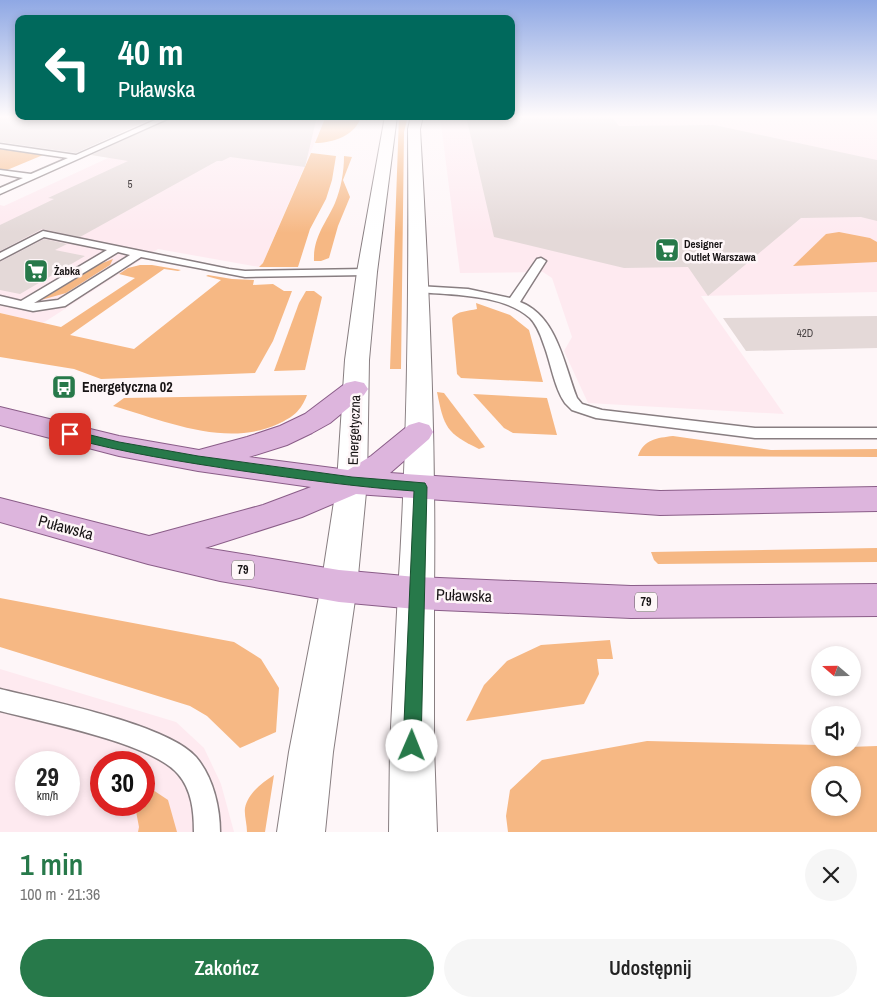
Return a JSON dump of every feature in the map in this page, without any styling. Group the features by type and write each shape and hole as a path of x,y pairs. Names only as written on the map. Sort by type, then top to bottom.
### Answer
{"main road":[{"path":"198,460 252,446 293,431 316,419 355,389"},
{"path":"0,416 119,446 198,460 352,482 660,503 877,499"},
{"path":"148,550 316,500 370,472 419,432"},
{"name":"Puławska","path":"0,510 148,550 220,566 339,586 416,593 631,602 877,600"}],"street":[{"name":"Energetyczna","path":"302,832 311,752 339,586 352,482 355,389 367,272 385,155"},
{"path":"413,832 411,796 420,487 415,155"}],"lane":[{"path":"63,155 78,157"},
{"path":"0,191 83,155"},
{"path":"0,172 33,177"},
{"path":"0,257 43,234 118,248 137,255 245,274 367,272"},
{"path":"23,305 118,248"},
{"path":"0,300 33,307 61,303 137,255"},
{"path":"513,303 541,261"},
{"path":"418,289 493,296 513,303 533,315 542,326 570,400 577,407 601,415 755,433 877,433"},
{"path":"0,700 129,735 161,748 186,764 199,787 207,819 207,832"}],"shaded area":[{"path":"0,155 43,155 7,170 0,169"},
{"path":"115,155 309,155 263,263 259,267 158,249 43,323 0,313 0,205 4,206"},
{"path":"310,155 336,156 332,180 326,199 310,229 298,267 259,267 263,263"},
{"path":"398,155 404,155 401,369 390,369"},
{"name":"Designer Outlet Warszawa","path":"445,155 877,155 877,292 701,296 784,414 588,403 564,351 572,337 552,278 543,272 460,273"},
{"path":"344,156 352,157 343,180 350,197 338,226 329,258 314,261 318,237 339,192"},
{"path":"839,232 870,238 877,242 877,262 793,266 826,234"},
{"path":"113,259 110,265 66,293 41,300 100,264"},
{"path":"140,265 181,270 164,269 70,335 134,349 221,280 206,276 254,280 253,285 273,284 284,291 292,291 273,341 255,373 101,379 74,369 0,357 0,313 61,327 135,278 119,274 128,268"},
{"path":"306,291 314,291 322,297 305,370 274,371 299,303"},
{"path":"476,303 510,315 529,330 543,382 461,378 457,374 452,318 460,313 477,309"},
{"path":"437,392 444,393 485,447 479,449 459,438 448,428"},
{"path":"473,394 547,398 557,435 513,433 504,428"},
{"path":"307,395 305,401 292,416 278,424 258,431 238,433 196,430 113,406 124,398"},
{"path":"673,436 771,450 877,449 877,457 638,456 644,446 652,440"},
{"path":"877,548 877,562 658,564 651,552"},
{"path":"0,598 234,642 261,659 279,688 276,732 240,748 207,716 190,706 0,647"},
{"path":"610,640 613,659 597,659 599,674 584,704 466,721 484,685 507,661 541,645"},
{"path":"0,669 176,722 204,748 221,784 234,832 0,832"},
{"path":"647,741 811,745 811,756 861,756 861,747 877,746 877,832 508,832 506,816 510,790 542,760"},
{"path":"274,775 265,832 247,832 245,808 249,798 256,789"},
{"path":"155,791 168,800 177,832 138,832 137,816 155,816"}],"building":[{"path":"91,155 308,155 305,167 230,157 217,161 80,237 42,229 0,251 0,225 54,199 48,198 128,161"},
{"path":"475,155 853,155 877,160 877,221 861,217 801,218 708,296 688,267 624,268 494,237"},
{"name":"Żabka","path":"44,239 67,244 55,250 85,256 20,294 0,290 0,262"},
{"path":"877,316 877,348 746,351 723,318"}],"place":[{"name":"Designer Outlet Warszawa","path":"667,250"},
{"name":"Żabka","path":"36,271"},
{"name":"Energetyczna 02","path":"64,387"}],"route":[{"path":"70,434 119,446 198,460 352,482 420,487 412,746"}]}
